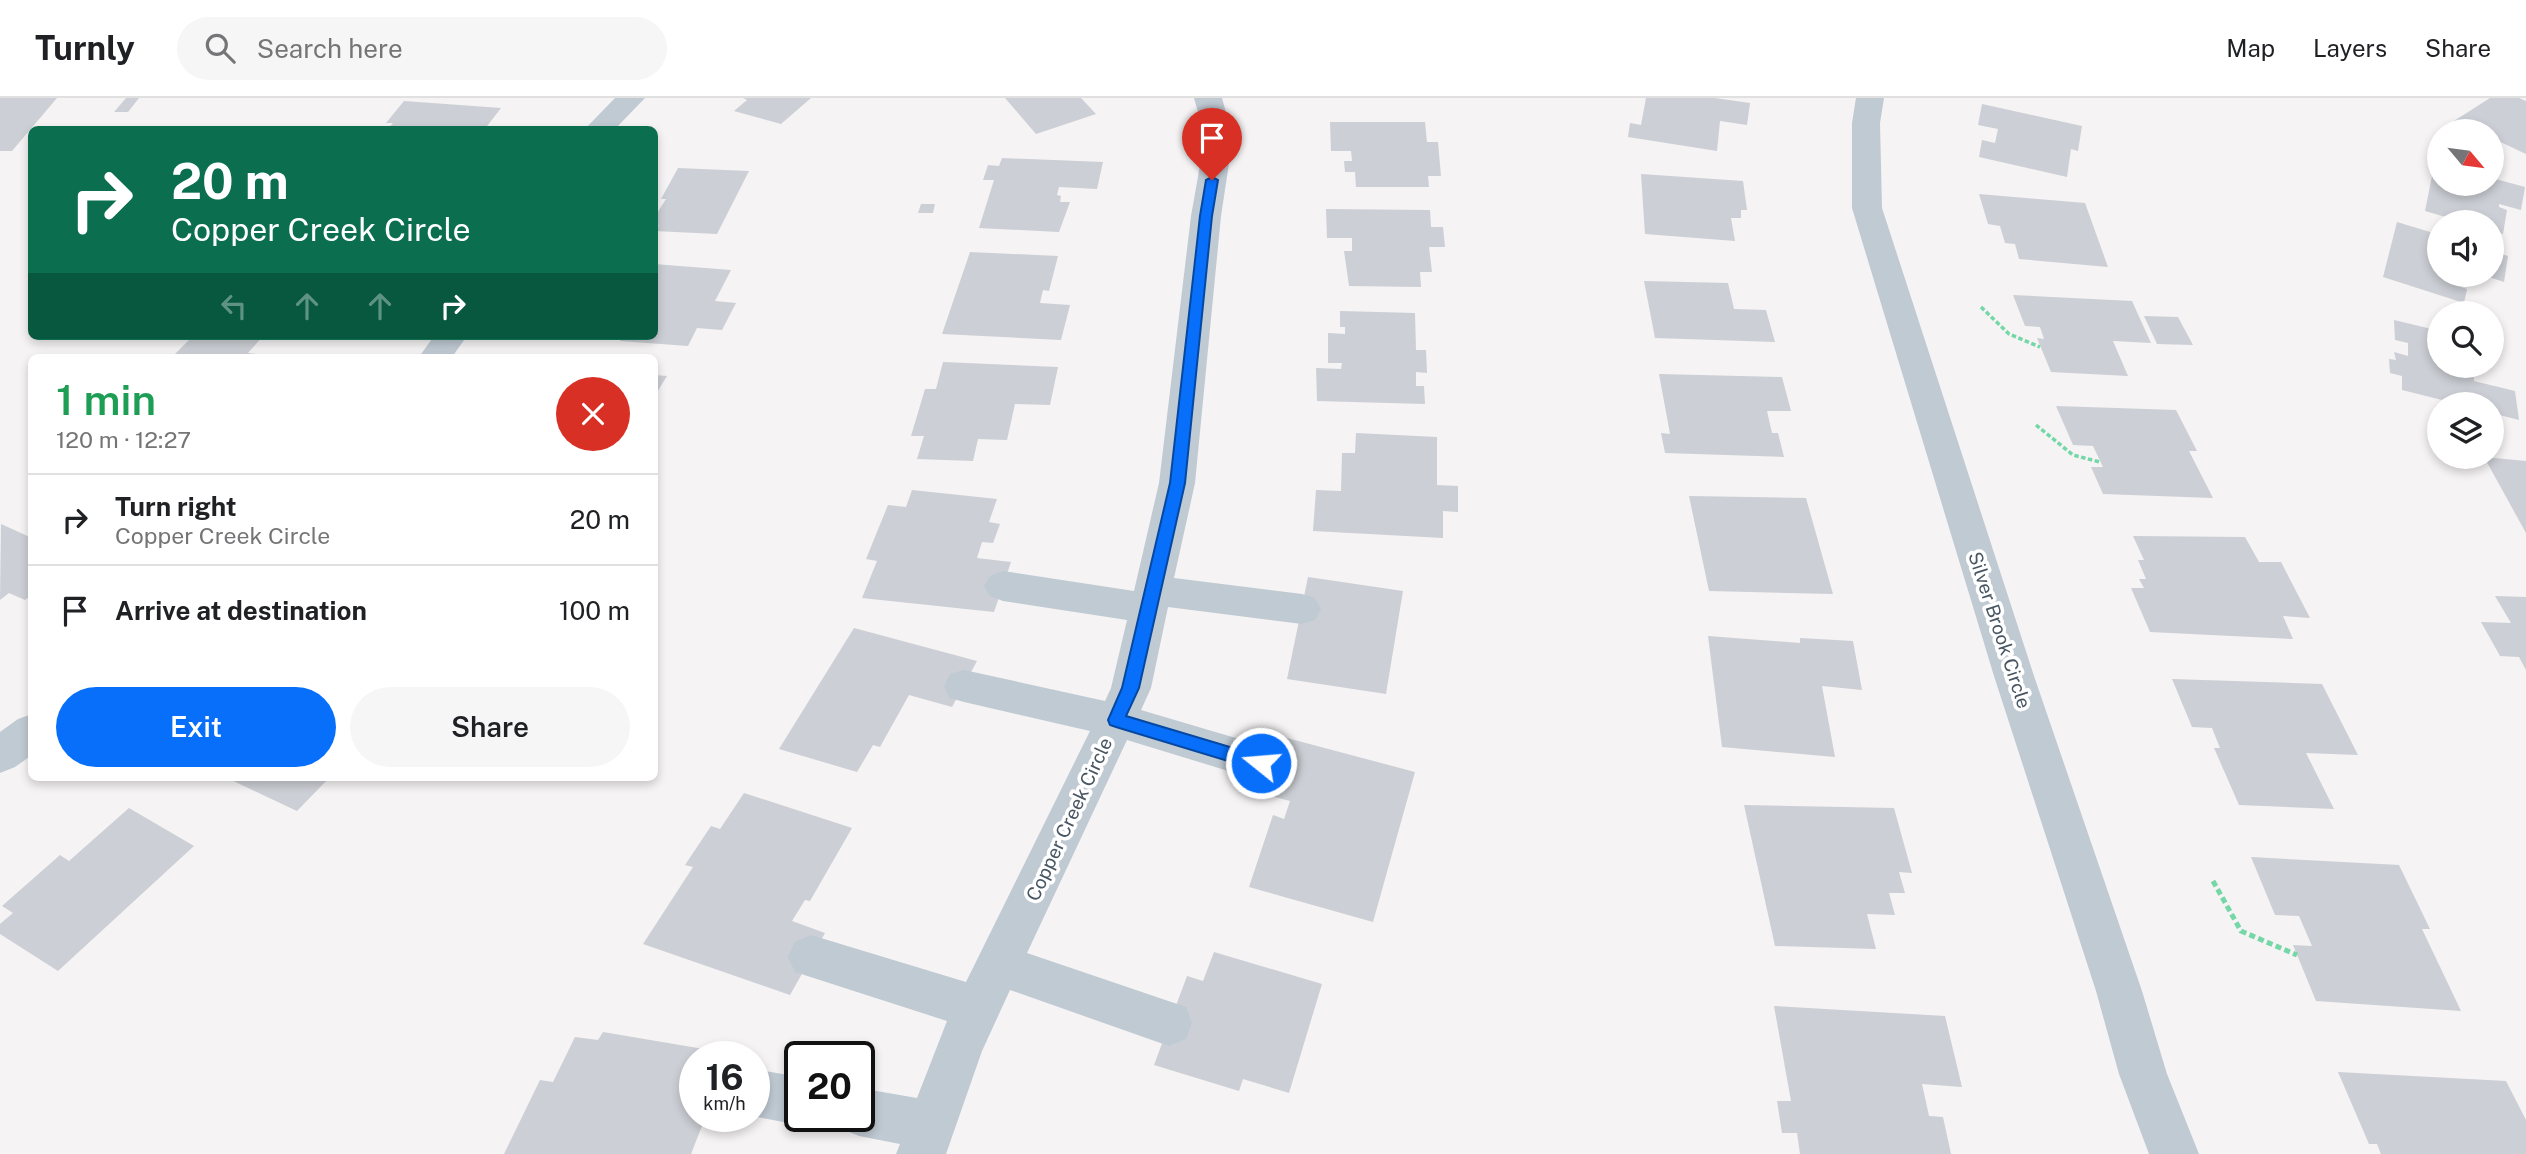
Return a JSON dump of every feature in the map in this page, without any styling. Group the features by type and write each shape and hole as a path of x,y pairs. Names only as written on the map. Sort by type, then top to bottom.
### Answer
{"street":[{"path":"602,126 631,98"},
{"name":"Copper Creek Circle","path":"926,1140 960,1045 1131,688 1177,483 1206,216 1219,137 1208,98"},
{"name":"Silver Brook Circle","path":"1870,98 1866,123 1867,208 2014,676 2119,991 2143,1074 2174,1154"},
{"path":"1003,586 1302,609"},
{"path":"964,686 1116,720 1261,763"},
{"path":"0,755 28,734"},
{"path":"811,957 978,1008"},
{"path":"999,965 1169,1023"},
{"path":"875,1119 926,1140"}],"path":[{"path":"1981,307 2009,334 2040,347"},
{"path":"2036,425 2073,455 2100,462"},
{"path":"2213,881 2241,931 2297,955"}],"building":[{"path":"0,98 57,98 33,126 28,126 28,132 12,151 0,151"},
{"path":"126,98 139,98 128,112 114,112"},
{"path":"743,98 811,98 781,124 734,111 747,100"},
{"path":"1005,98 1081,98 1096,114 1036,134"},
{"path":"1646,98 1715,98 1750,103 1747,125 1720,121 1717,151 1628,137 1630,123 1641,125"},
{"path":"2490,98 2519,98 2526,101 2526,154 2504,144 2504,119 2457,119"},
{"path":"404,101 501,108 487,126 390,126 393,123 386,123"},
{"path":"1982,104 2082,126 2078,151 2071,149 2067,177 1979,157 1982,140 1995,143 1998,129 1978,125"},
{"path":"1330,122 1425,122 1427,142 1438,142 1441,176 1428,176 1429,187 1356,187 1355,172 1345,172 1344,161 1352,161 1351,151 1331,151"},
{"path":"1002,158 1103,162 1097,189 1059,187 1057,195 1061,196 1060,202 1070,202 1059,232 979,228 994,180 983,180 988,165 999,166"},
{"path":"678,168 749,171 717,234 658,231 658,212 666,199 661,199"},
{"path":"1641,174 1743,181 1747,210 1741,210 1741,218 1731,218 1735,241 1645,234"},
{"path":"2504,181 2525,187 2521,210 2499,204 2499,207 2507,210 2504,228 2504,210 2425,211 2428,196 2504,196"},
{"path":"1979,194 2085,203 2108,267 2019,259 2015,244 2005,243 2000,226 1988,224"},
{"path":"921,204 935,204 933,213 918,213"},
{"path":"1326,209 1430,210 1431,227 1443,227 1445,247 1429,247 1432,272 1420,272 1421,287 1349,286 1344,251 1352,251 1352,238 1327,238"},
{"path":"2397,222 2427,231 2427,287 2467,289 2464,301 2458,301 2383,277"},
{"path":"970,252 1058,256 1049,291 1043,290 1040,303 1070,305 1061,340 942,334"},
{"path":"2504,255 2508,256 2504,282"},
{"path":"658,264 731,270 715,301 736,303 722,330 697,328 688,346 620,341 658,340"},
{"path":"1644,281 1728,283 1734,309 1766,310 1775,342 1655,338"},
{"path":"2013,295 2132,301 2151,343 2113,341 2128,376 2051,372 2037,338 2044,339 2040,327 2025,326"},
{"path":"1340,311 1415,313 1416,350 1426,350 1427,373 1416,372 1416,386 1424,386 1425,404 1317,401 1316,368 1341,369 1342,363 1328,363 1328,333 1345,334 1345,327 1340,327"},
{"path":"2144,316 2178,317 2193,345 2157,344"},
{"path":"2394,320 2427,328 2427,378 2474,378 2474,381 2515,391 2519,420 2504,416 2504,392 2427,392 2427,396 2402,390 2402,376 2390,373 2389,359 2396,360 2394,352 2408,356 2408,343 2395,340"},
{"path":"189,340 259,340 248,353 256,354 175,354"},
{"path":"943,362 1058,367 1050,405 1015,404 1007,440 978,439 973,461 917,459 924,436 911,436 925,389 936,389"},
{"path":"1659,374 1782,377 1791,411 1767,411 1772,433 1778,433 1784,457 1665,453 1661,433 1670,434"},
{"path":"658,375 667,376 658,391"},
{"path":"2056,406 2176,410 2197,451 2189,451 2213,498 2103,494 2091,467 2103,467 2093,446 2073,445"},
{"path":"1356,433 1437,437 1437,485 1458,486 1458,512 1443,511 1443,538 1313,531 1316,490 1341,491 1342,453 1355,453"},
{"path":"2504,459 2526,461 2526,533 2491,469 2504,469"},
{"path":"912,490 997,499 989,522 1000,524 993,543 982,542 977,558 1011,562 994,612 862,598 877,561 866,559 888,505 906,507"},
{"path":"1689,496 1806,498 1833,594 1709,591"},
{"path":"1,524 28,536 28,598 25,600 9,593 0,600"},
{"path":"2133,536 2245,537 2259,562 2281,562 2310,618 2283,616 2293,639 2150,632 2131,588 2144,588 2139,579 2146,579 2138,560 2144,560"},
{"path":"1308,577 1403,591 1386,694 1287,679"},
{"path":"2495,596 2526,597 2526,670 2519,657 2500,656 2481,622 2511,623"},
{"path":"854,628 977,661 952,707 909,695 880,747 873,745 857,772 779,749"},
{"path":"1708,636 1800,643 1800,638 1853,641 1862,690 1822,686 1835,757 1722,747"},
{"path":"2172,679 2322,684 2358,755 2306,753 2334,809 2239,805 2214,748 2220,748 2212,728 2192,727"},
{"path":"1272,734 1415,772 1373,922 1249,887 1273,815 1284,819 1290,801 1251,791"},
{"path":"233,781 326,781 297,811"},
{"path":"744,793 852,828 810,901 805,900 792,921 825,933 790,995 643,944 693,867 685,865 711,826 720,829"},
{"path":"1744,805 1894,808 1912,873 1899,872 1905,893 1889,893 1895,915 1867,914 1876,949 1775,946"},
{"path":"129,808 194,846 58,971 0,934 0,924 13,913 2,906 60,855 69,861"},
{"path":"2251,857 2399,865 2430,929 2422,929 2461,1011 2316,1001 2293,945 2312,946 2299,916 2275,915"},
{"path":"1214,952 1322,984 1289,1093 1243,1079 1239,1091 1154,1065 1187,976 1203,981"},
{"path":"1774,1006 1945,1016 1962,1087 1922,1084 1929,1116 1943,1117 1951,1154 1800,1154 1797,1133 1782,1133 1777,1101 1791,1101"},
{"path":"603,1032 679,1045 679,1132 700,1132 691,1154 504,1154 540,1080 553,1082 575,1037 598,1040"},
{"path":"2338,1072 2506,1081 2526,1120 2526,1154 2381,1154 2377,1144 2369,1144"}],"route":[{"path":"1212,180 1177,483 1131,688 1116,720 1261,763"}]}
